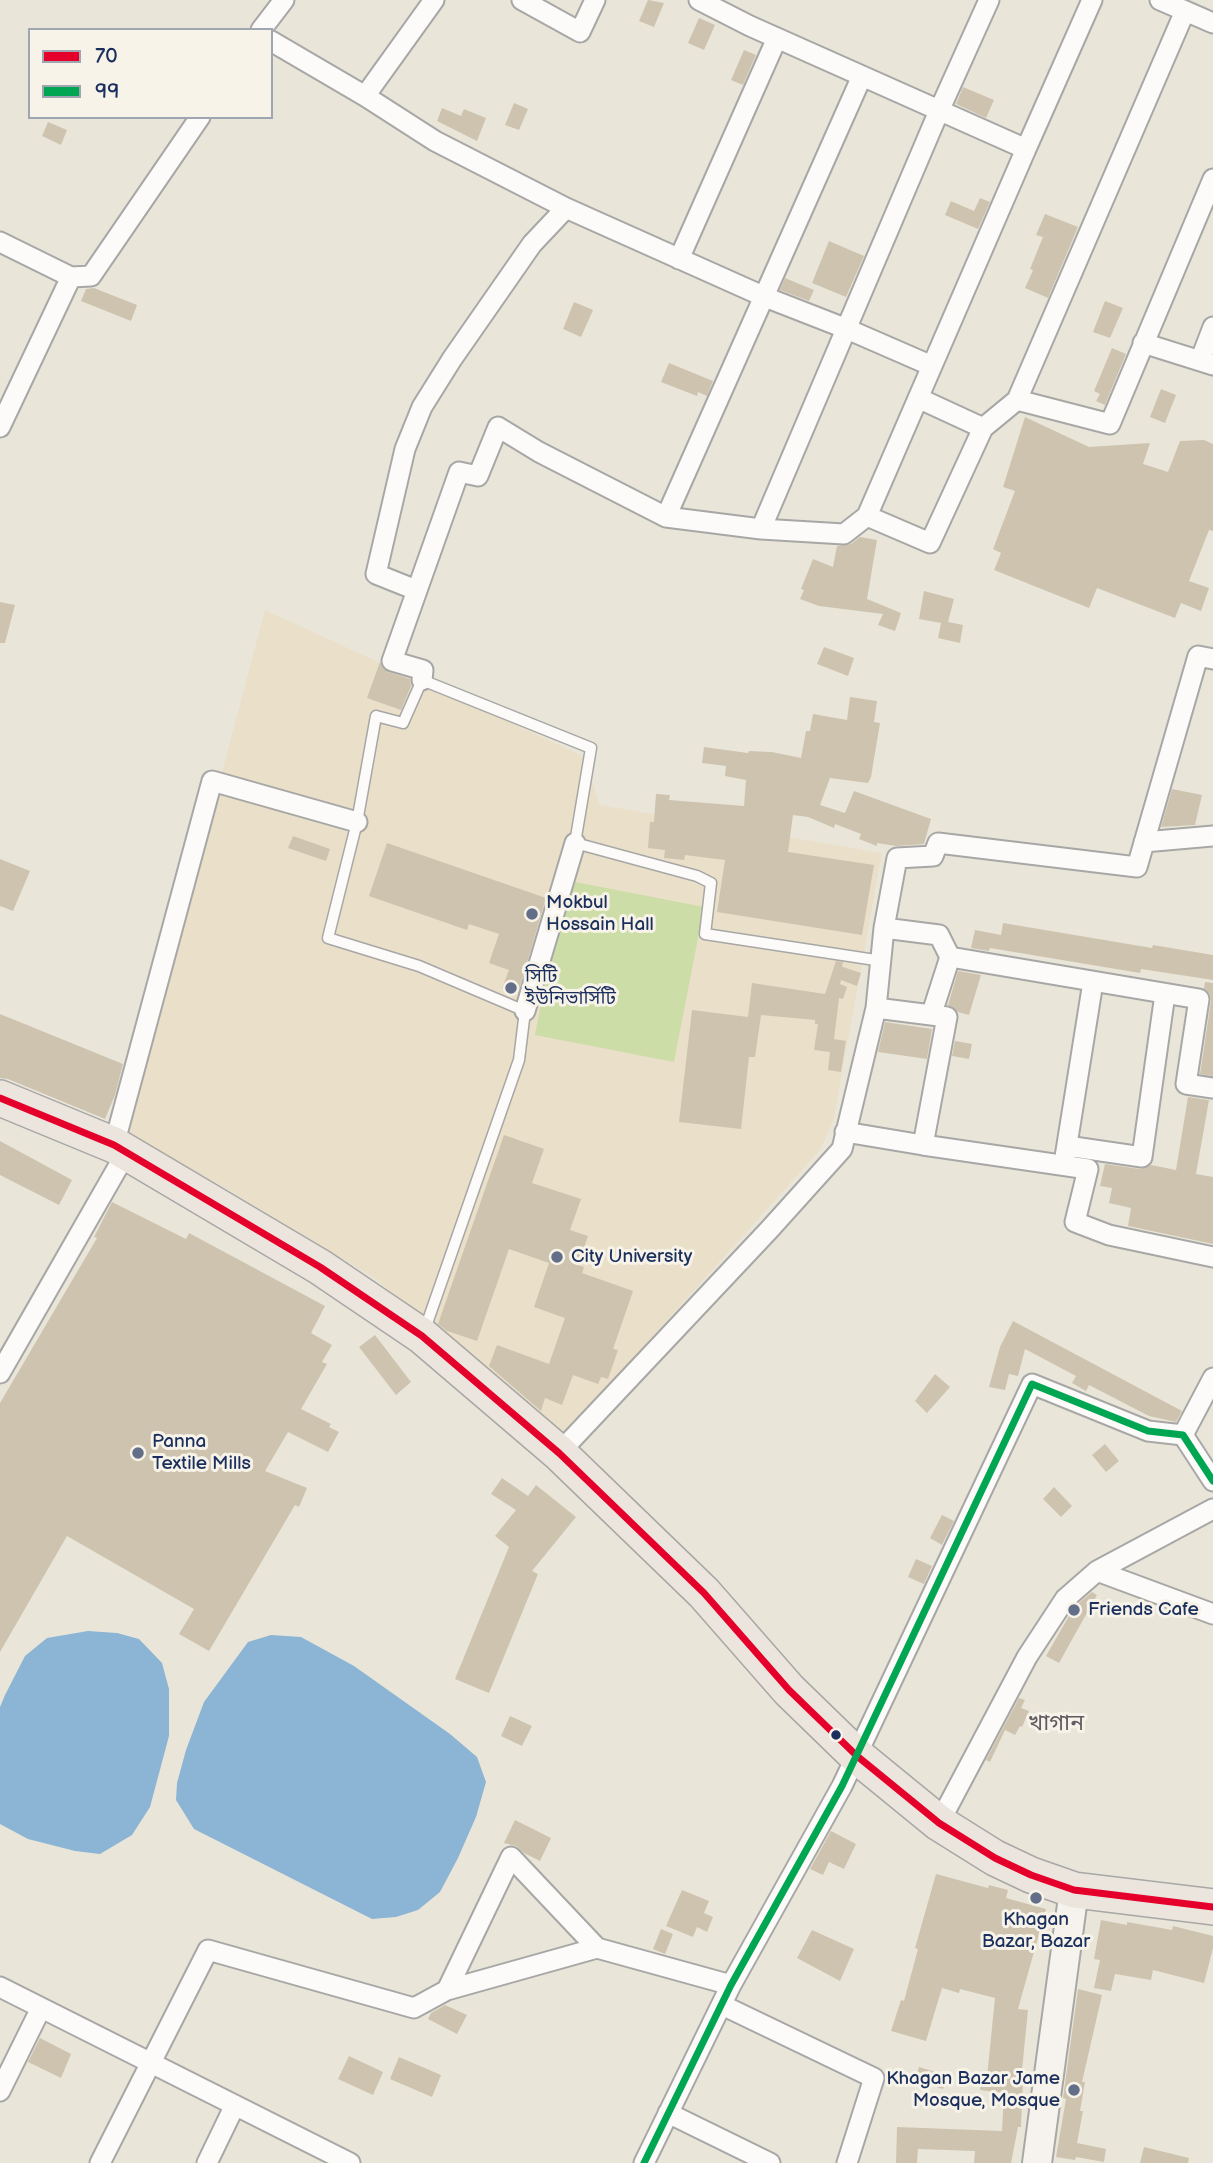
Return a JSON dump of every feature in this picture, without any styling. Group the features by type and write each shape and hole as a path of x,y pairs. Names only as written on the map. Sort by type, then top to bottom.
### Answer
{"highway":[{"path":"0,1098 120,1149 320,1266 422,1336 559,1453 704,1593 789,1690 857,1756 939,1824 995,1858 1031,1875 1074,1890 1213,1907"}],"street":[{"path":"263,28 284,0"},
{"path":"365,96 435,0"},
{"path":"522,0 580,32 595,0"},
{"path":"699,0 777,38 1026,149"},
{"path":"761,529 989,0"},
{"path":"422,680 423,670 392,661 459,472 478,476 498,427 539,452 666,517 761,529 844,534 867,516 1092,0"},
{"path":"1160,0 1213,23"},
{"path":"867,516 930,543 983,428 1017,400 1185,11"},
{"path":"679,258 777,38"},
{"path":"273,42 435,141 566,208 765,297 932,366"},
{"path":"666,517 862,76"},
{"path":"0,242 71,277 91,276 199,119"},
{"path":"1017,400 1110,424 1213,179"},
{"path":"416,590 376,574 405,449 422,407 452,359 532,244 566,208"},
{"path":"0,426 71,277"},
{"path":"1143,343 1207,363 1213,327"},
{"path":"918,398 983,428"},
{"path":"559,1453 842,1149 876,1008 884,928 897,858 933,856 938,843 1137,867 1198,656 1213,660"},
{"path":"0,1373 120,1149 212,781 357,822"},
{"path":"1144,842 1213,836"},
{"path":"525,1011 575,843"},
{"path":"884,928 939,935 950,957 932,1013"},
{"path":"950,957 1199,999 1186,1084 1213,1088"},
{"path":"1065,1156 1093,982"},
{"path":"845,1132 923,1145 1065,1156 1142,1157 1166,994"},
{"path":"876,1008 947,1017 923,1145"},
{"path":"1065,1156 1088,1169 1075,1222 1109,1235 1213,1257"},
{"path":"1183,1435 1213,1378"},
{"path":"644,2163 731,1985 857,1756 1032,1384 1148,1432 1183,1435"},
{"path":"1183,1435 1213,1481"},
{"path":"939,1824 1027,1657 1065,1599 1097,1571 1213,1509"},
{"path":"1097,1571 1213,1614"},
{"path":"447,1990 511,1857 597,1948"},
{"path":"1037,2163 1074,1890"},
{"path":"100,2163 208,1950 414,2008 447,1990 597,1948 731,1985"},
{"path":"0,1987 350,2163"},
{"path":"722,2005 874,2078 847,2163"},
{"path":"0,2091 41,2008"},
{"path":"206,2163 235,2105"},
{"path":"668,2113 770,2163"}],"lane":[{"path":"422,1336 519,1060 525,1011 419,967 328,939 357,822 376,716 402,723 422,680 591,748 575,843 697,876 711,883 705,934 882,961"}],"shaded area":[{"name":"সিটি ইউনিভার্সিটি","path":"265,610 583,756 600,805 882,853 833,1122 820,1150 558,1442 462,1347 374,1278 222,1186 126,1135"}],"green space":[{"path":"565,880 704,907 674,1062 535,1035"}],"water":[{"path":"88,1631 117,1633 139,1639 162,1663 169,1689 169,1736 150,1807 132,1835 100,1854 75,1851 28,1839 0,1824 0,1707 5,1695 25,1656 47,1638"},
{"path":"271,1635 301,1637 354,1666 450,1734 477,1757 486,1782 476,1817 440,1892 418,1910 396,1917 372,1919 194,1829 176,1800 177,1783 186,1750 204,1702 248,1642"}],"building":[{"path":"648,0 664,3 654,27 639,21"},
{"path":"699,18 715,25 704,50 688,43"},
{"path":"744,50 756,55 743,85 731,80"},
{"path":"963,87 994,100 986,118 956,104"},
{"path":"514,103 528,109 519,130 505,125"},
{"path":"442,108 461,116 464,109 486,118 477,141 437,121"},
{"path":"48,122 67,130 61,145 42,136"},
{"path":"980,198 990,202 978,229 945,215 951,201 974,211"},
{"path":"1045,214 1078,227 1048,298 1025,288 1043,237 1036,235"},
{"path":"829,241 864,256 846,297 812,283"},
{"path":"785,278 814,290 809,301 780,290"},
{"path":"94,288 137,305 131,321 81,301 86,289"},
{"path":"1105,301 1123,308 1110,338 1093,332"},
{"path":"574,302 593,310 581,337 563,329"},
{"path":"1112,348 1126,354 1105,405 1096,401 1100,394 1094,391"},
{"path":"669,363 713,381 707,396 698,392 697,396 661,382"},
{"path":"1161,389 1176,395 1165,423 1150,417"},
{"path":"1025,417 1089,447 1150,443 1143,464 1168,472 1180,441 1204,440 1213,444 1213,531 1209,530 1189,581 1209,588 1201,611 1181,603 1175,618 1097,588 1089,608 994,570 1001,553 993,549 1015,491 1003,487"},
{"path":"860,537 877,540 867,599 901,613 895,631 878,625 883,614 819,606 800,599 804,590 801,589 813,559 833,567 837,546 851,544"},
{"path":"924,591 954,599 948,622 963,625 960,643 938,638 941,623 919,619"},
{"path":"0,602 15,605 5,643 0,643"},
{"path":"824,647 854,658 848,676 817,664"},
{"path":"380,662 388,672 410,679 411,686 401,710 367,698"},
{"path":"850,697 877,701 874,722 880,723 871,777 868,783 830,778 820,805 845,813 854,791 931,819 924,844 896,846 877,843 877,846 859,839 861,834 835,824 834,828 808,817 793,815 788,852 874,865 862,935 717,912 725,860 685,855 684,860 664,858 665,850 648,848 650,822 654,822 656,794 670,795 669,800 744,806 746,780 725,776 726,766 702,763 704,747 748,753 772,752 801,758 806,731 810,731 813,714 847,720"},
{"path":"1172,789 1202,795 1195,825 1161,827"},
{"path":"293,836 330,849 326,861 288,848"},
{"path":"387,843 546,898 518,993 502,988 509,970 489,963 499,934 469,924 467,930 369,896"},
{"path":"0,859 30,871 13,911 0,906"},
{"path":"1003,923 1152,948 1153,945 1213,955 1213,980 1141,969 1140,973 990,948 989,951 971,948 975,930 1001,935"},
{"path":"836,961 843,962 842,968 861,973 857,986 841,980 840,984 847,987 843,999 839,998 834,1039 846,1041 841,1072 828,1070 830,1052 814,1050 818,1024 815,1024 815,1020 761,1015 755,1057 749,1057 741,1129 679,1122 692,1010 748,1017 752,983 825,994"},
{"path":"958,971 981,975 969,1015 948,1005"},
{"path":"1205,982 1213,983 1213,1076 1200,1074 1211,1001 1210,994 1204,988"},
{"path":"0,1014 123,1064 105,1119 0,1078"},
{"path":"885,1022 932,1029 927,1059 878,1052"},
{"path":"955,1041 972,1044 969,1059 952,1056"},
{"path":"1188,1097 1209,1100 1196,1174 1213,1177 1213,1244 1128,1226 1131,1208 1109,1203 1112,1188 1100,1186 1105,1164 1140,1169 1151,1165 1176,1170"},
{"name":"City University","path":"504,1135 544,1149 532,1183 581,1199 570,1230 588,1236 578,1265 584,1267 582,1273 633,1291 613,1349 618,1350 608,1379 601,1377 598,1384 573,1375 562,1405 545,1398 541,1411 489,1366 497,1345 549,1364 565,1318 534,1307 549,1263 509,1249 477,1341 447,1331 438,1324"},
{"path":"0,1141 72,1180 59,1205 0,1175"},
{"name":"Panna Textile Mills","path":"112,1202 186,1239 189,1233 325,1306 311,1333 332,1345 322,1362 327,1364 301,1409 331,1424 329,1427 339,1432 328,1452 288,1432 265,1471 307,1488 299,1507 295,1505 209,1651 179,1634 194,1609 67,1536 0,1652 0,1403 97,1238 94,1237"},
{"path":"1013,1321 1182,1411 1176,1422 1149,1416 1089,1385 1086,1391 1072,1383 1076,1376 1025,1349 1018,1376 1009,1374 1005,1390 989,1387 1000,1347"},
{"path":"375,1335 411,1382 396,1395 359,1347"},
{"path":"935,1374 950,1387 927,1413 915,1401"},
{"path":"1105,1444 1119,1461 1106,1472 1092,1455"},
{"path":"502,1478 528,1496 536,1485 576,1517 532,1571 538,1574 489,1693 455,1679 509,1547 495,1536 516,1510 491,1494"},
{"path":"1054,1487 1072,1506 1061,1517 1043,1499"},
{"path":"942,1515 954,1521 942,1545 930,1538"},
{"path":"916,1559 932,1566 924,1584 908,1577"},
{"path":"1092,1592 1097,1595 1059,1663 1046,1656 1074,1607"},
{"path":"1019,1698 1025,1700 1021,1708 1029,1711 1022,1727 1020,1726 1015,1735 1005,1730 990,1762 986,1760"},
{"path":"510,1716 532,1726 522,1746 501,1736"},
{"path":"515,1820 551,1838 540,1861 516,1846 504,1843"},
{"path":"831,1831 856,1844 844,1869 829,1862 823,1875 810,1869"},
{"path":"936,1874 988,1888 989,1885 1008,1890 1006,1898 1046,1909 1018,2009 1028,2010 1021,2080 1021,2127 1018,2127 1011,2163 974,2163 975,2151 918,2149 917,2163 896,2163 897,2127 1002,2131 1004,2093 980,2090 982,2076 987,2077 995,1998 960,1989 959,1993 942,1988 926,2041 891,2031 901,2000 904,2001 918,1949 915,1948"},
{"path":"682,1890 709,1901 704,1913 713,1917 707,1932 697,1927 693,1937 666,1926"},
{"path":"1101,1920 1172,1930 1173,1926 1213,1936 1213,1948 1204,1983 1153,1970 1151,1980 1115,1974 1111,1991 1094,1988 1100,1960 1094,1959"},
{"path":"661,1929 673,1934 665,1954 653,1949"},
{"path":"812,1930 854,1949 840,1981 797,1958"},
{"path":"1078,1989 1102,1995 1082,2082 1085,2082 1080,2111 1083,2111 1077,2143 1106,2149 1104,2162 1056,2157 1066,2099 1063,2098"},
{"path":"445,2005 467,2015 457,2034 428,2019 431,2013"},
{"path":"40,2038 71,2054 61,2078 28,2062"},
{"path":"349,2056 383,2072 373,2095 338,2079"},
{"path":"399,2057 441,2075 432,2097 390,2079"},
{"path":"919,2067 948,2076 943,2089 915,2080"},
{"path":"1144,2147 1189,2158 1188,2163 1140,2163"}],"transit line":[{"name":"70","path":"0,1098 114,1145 320,1267 422,1336 559,1453 704,1593 789,1690 857,1756 939,1823 995,1858 1031,1875 1074,1890 1213,1907"},
{"name":"99","path":"644,2163 731,1985 842,1786 1032,1384 1148,1431 1183,1435 1213,1481"}],"place":[{"name":"Mokbul Hossain Hall","path":"532,914"},
{"name":"সিটি ইউনিভার্সিটি","path":"511,988"},
{"name":"City University","path":"557,1257"},
{"name":"Panna Textile Mills","path":"138,1453"},
{"name":"Friends Cafe","path":"1074,1610"},
{"name":"Khagan Bazar, Bazar","path":"1036,1898"},
{"name":"Khagan Bazar Jame Mosque, Mosque","path":"1074,2090"}],"district":[{"name":"খাগান","path":"1056,1724"}]}
